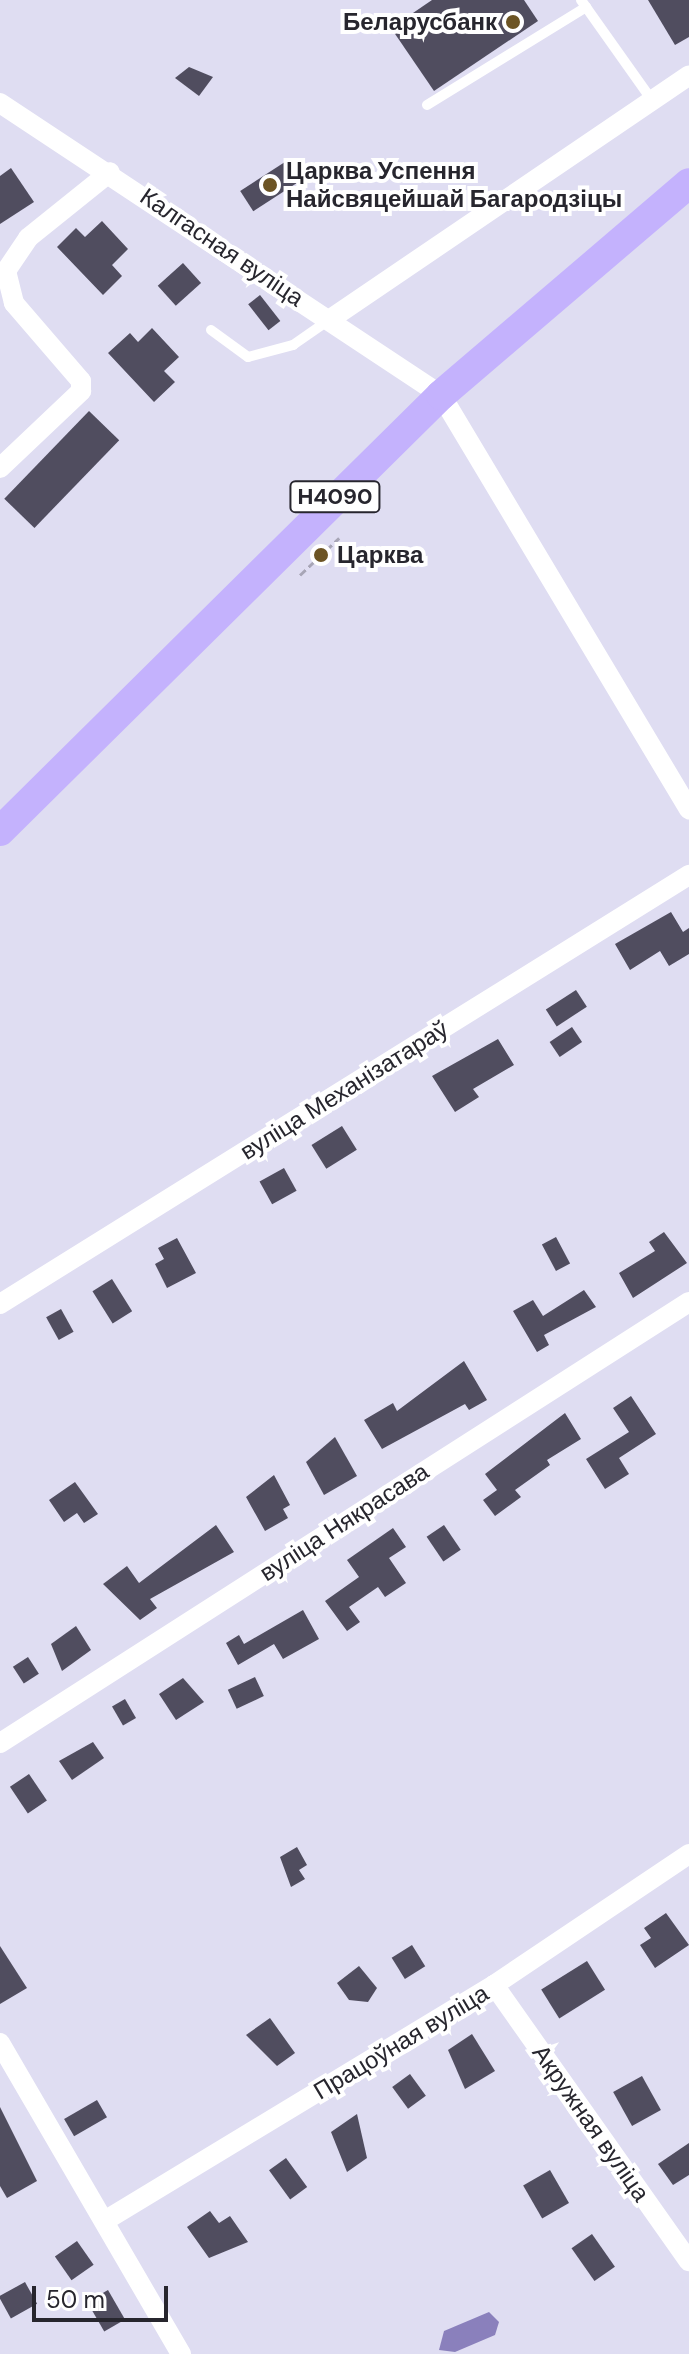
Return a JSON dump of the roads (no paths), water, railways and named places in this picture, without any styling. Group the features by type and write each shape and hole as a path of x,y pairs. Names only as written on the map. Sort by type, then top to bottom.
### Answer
{"main road":[{"name":"Н4090","path":"0,831 441,395 689,183"}],"street":[{"path":"329,320 689,75"},
{"name":"Калгасная вуліца","path":"0,103 110,172 441,395"},
{"path":"0,468 81,391 81,381 14,303 6,271 7,261 28,238 110,172"},
{"path":"441,395 689,810"},
{"name":"вуліца Механізатараў","path":"0,1304 689,875"},
{"name":"вуліца Някрасава","path":"0,1743 689,1302"},
{"name":"Працоўная вуліца","path":"106,2220 494,1985 689,1854"},
{"name":"Акружная вуліца","path":"494,1985 689,2261"},
{"path":"0,2043 106,2220 181,2354"}],"lane":[{"path":"427,105 584,4 651,99"},
{"path":"211,330 248,357 293,345 329,320"}],"place":[{"name":"Беларусбанк","path":"513,22"},
{"name":"Царква Успення Найсвяцейшай Багародзіцы","path":"270,185"},
{"name":"Царква","path":"321,555"}]}
